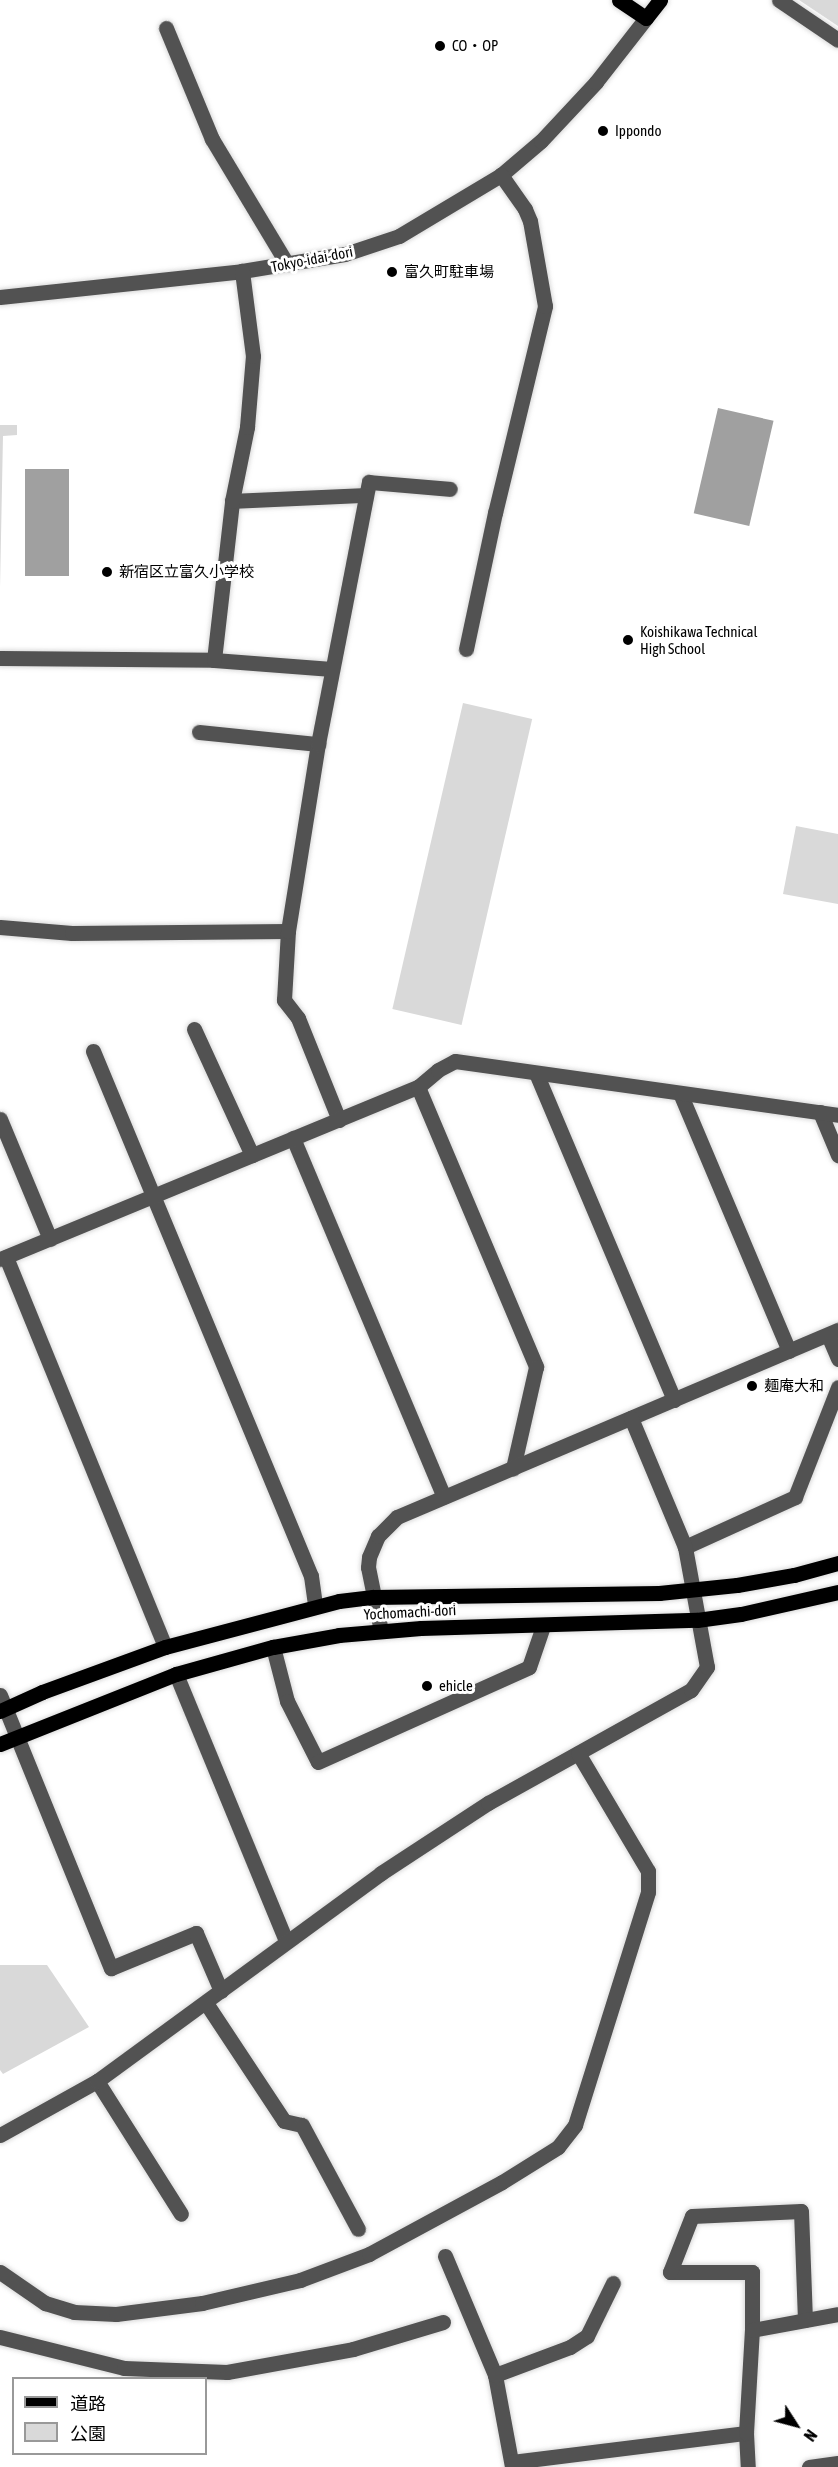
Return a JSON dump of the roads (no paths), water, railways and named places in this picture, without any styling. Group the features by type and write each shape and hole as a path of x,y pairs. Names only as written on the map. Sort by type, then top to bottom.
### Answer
{"main road":[{"path":"619,0 646,18 660,0"},
{"name":"Yochomachi-dori","path":"2,1705 165,1647 315,1606 373,1597 556,1596 692,1590 794,1575 838,1563"},
{"name":"Yochomachi-dori","path":"0,1744 176,1674 273,1647 339,1635 381,1631 697,1620 741,1614 838,1592"}],"street":[{"path":"779,0 838,40"},
{"name":"Tokyo-idai-dori","path":"0,297 242,271 345,254 399,236 501,175 541,141 596,82 646,18"},
{"path":"166,27 212,139 287,264"},
{"path":"466,649 495,513 545,306 530,221 525,209 501,175"},
{"path":"214,660 232,501 247,427 253,356 242,271"},
{"path":"339,1120 298,1018 284,1000 288,931 318,744 369,482 450,489"},
{"path":"232,501 365,495"},
{"path":"0,658 214,660 332,669"},
{"path":"199,732 318,744"},
{"path":"0,927 72,933 288,931"},
{"path":"194,1029 252,1155"},
{"path":"93,1052 311,1576 315,1606"},
{"path":"165,1647 3,1258 418,1087 438,1070 455,1061 838,1115"},
{"path":"536,1073 674,1400"},
{"path":"418,1087 536,1367 513,1468"},
{"path":"680,1093 789,1351"},
{"path":"820,1112 838,1155"},
{"path":"0,1119 50,1239"},
{"path":"294,1138 444,1497"},
{"path":"381,1631 368,1567 369,1557 378,1536 397,1517 833,1332 838,1359"},
{"path":"685,1547 795,1497 838,1388"},
{"path":"0,2134 98,2081 381,1873 488,1803 691,1690 707,1667 685,1547 631,1418"},
{"path":"273,1647 287,1701 318,1762 529,1667 543,1626"},
{"path":"176,1674 286,1941"},
{"path":"2,1705 111,1968 196,1933 221,1991"},
{"path":"0,2272 45,2303 74,2312 116,2314 202,2303 300,2280 369,2254 501,2182 558,2147 575,2125 648,1892 648,1871 578,1753"},
{"path":"206,2003 284,2121 302,2125 358,2229"},
{"path":"98,2081 181,2214"},
{"path":"747,2467 746,2433 752,2330 752,2272 670,2272 692,2216 801,2211 805,2320"},
{"path":"445,2256 495,2375 508,2454 512,2464 746,2433"},
{"path":"495,2375 570,2347 587,2336 613,2283"},
{"path":"752,2330 838,2314"},
{"path":"0,2337 124,2368 227,2372 353,2349 443,2322"},
{"path":"809,2467 838,2463"}],"place":[{"name":"CO・OP","path":"440,46"},
{"name":"Ippondo","path":"603,131"},
{"name":"富久町駐車場","path":"392,272"},
{"name":"新宿区立富久小学校","path":"107,572"},
{"name":"Koishikawa Technical High School","path":"628,640"},
{"name":"麺庵大和","path":"752,1386"},
{"name":"ehicle","path":"427,1686"}]}
